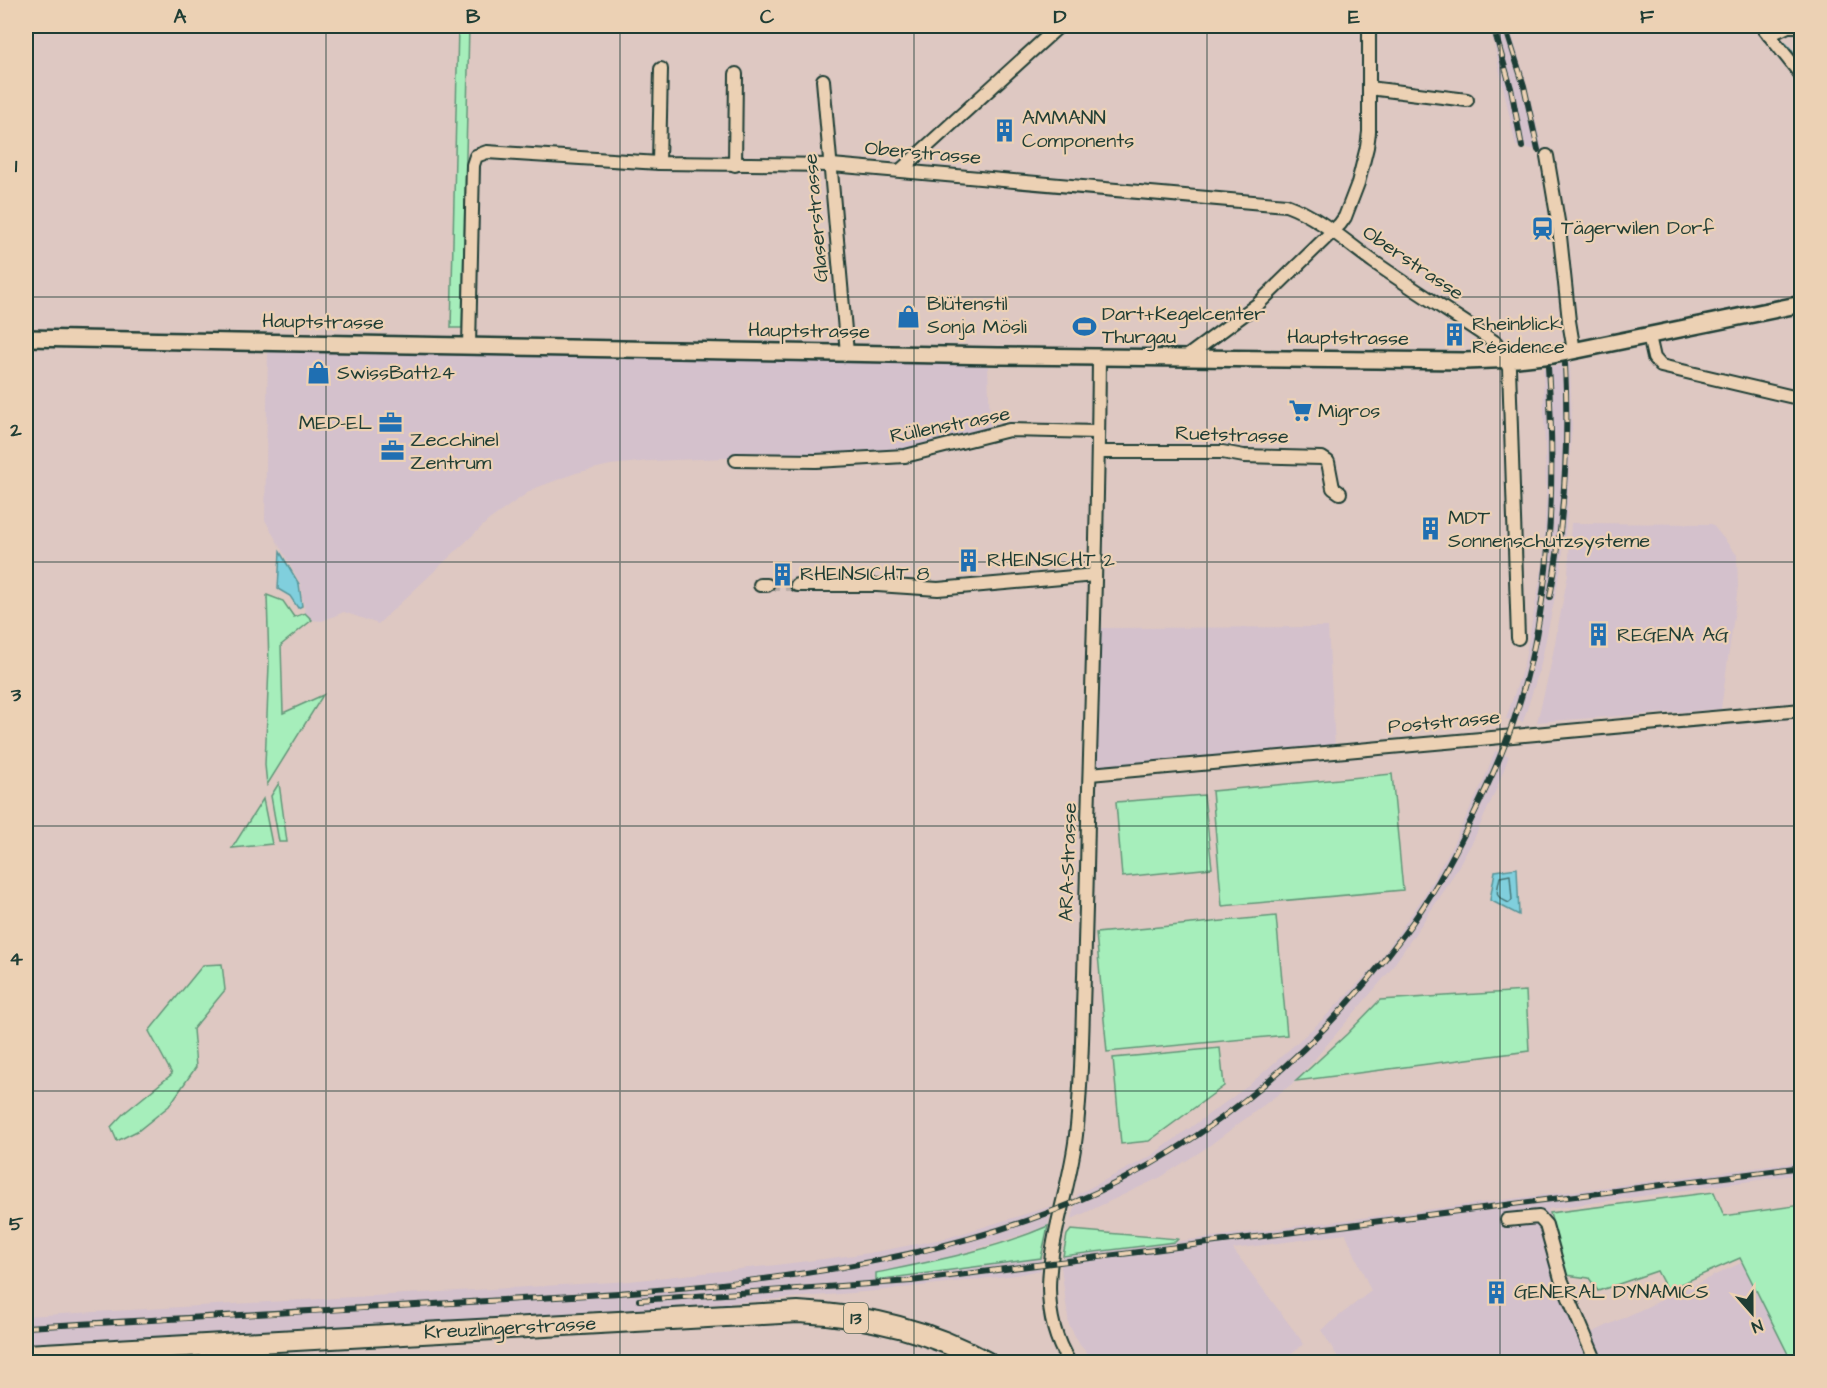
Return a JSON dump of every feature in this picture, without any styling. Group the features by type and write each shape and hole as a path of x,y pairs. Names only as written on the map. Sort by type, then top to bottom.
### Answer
{"main road":[{"name":"Kreuzlingerstrasse","path":"26,1355 798,1312 854,1317 888,1324 950,1345 986,1362"}],"street":[{"path":"902,170 1059,26"},
{"path":"1185,358 1258,304 1333,232 1348,209 1365,156 1369,132 1369,26"},
{"path":"1795,26 1766,30 1802,76"},
{"path":"659,163 661,69"},
{"path":"735,165 736,74"},
{"name":"Glaserstrasse","path":"823,80 847,353"},
{"path":"1369,88 1467,100"},
{"name":"Oberstrasse","path":"470,346 473,165 476,156 487,153 659,163 831,165 1279,204 1309,216 1496,343 1505,360"},
{"path":"1546,156 1559,227 1574,351"},
{"name":"Hauptstrasse","path":"26,338 1099,357 1505,360 1574,351 1802,304"},
{"path":"1649,336 1654,358 1661,366 1802,399"},
{"name":"ARA-Strasse","path":"1069,1362 1057,1337 1048,1283 1077,1126 1081,1063 1099,357"},
{"path":"1505,360 1509,368 1518,638"},
{"name":"Rüllenstrasse","path":"736,460 816,461 905,456 1009,430 1098,432"},
{"name":"Ruetstrasse","path":"1098,452 1222,452 1244,456 1322,458 1330,466 1333,488 1340,493"},
{"path":"797,585 877,585 938,589 1095,576"},
{"name":"Poststrasse","path":"1090,774 1802,710"},
{"path":"1507,1220 1539,1216 1546,1225 1561,1279 1596,1362"}],"shaded area":[{"path":"1490,26 1509,26 1543,151 1516,146"},
{"path":"268,350 988,364 990,429 905,451 649,461 610,465 576,473 533,489 489,520 378,624 344,612 322,621 312,620 305,613 300,583 265,520"},
{"path":"1570,363 1572,430 1567,516 1561,568 1540,668 1523,722 1506,719 1524,664 1543,564 1546,494 1543,368"},
{"name":"REGENA AG","path":"1571,523 1712,524 1737,555 1738,587 1721,709 1537,722 1550,669 1568,574"},
{"path":"1328,627 1335,746 1097,768 1101,628"},
{"path":"1495,751 1509,756 1473,841 1446,888 1389,972 1296,1081 1206,1148 1161,1177 1072,1219 1078,1194 1151,1156 1248,1086 1320,1022 1377,964 1421,900 1449,852 1483,782"},
{"path":"1801,1162 1801,1174 1548,1209 1563,1275 1589,1334 1743,1262 1792,1362 1341,1362 1321,1330 1371,1291 1346,1234 1233,1249 1304,1344 1279,1362 1095,1362 1080,1345 1069,1325 1061,1267 1063,1256"},
{"path":"1052,1206 1048,1226 1043,1228 944,1259 876,1273 877,1280 1041,1258 1041,1270 1016,1275 876,1291 657,1309 26,1345 26,1316 630,1281 870,1253 947,1238"}],"green space":[{"path":"458,26 469,26 462,328 451,328"},
{"path":"267,595 283,601 294,617 305,613 312,620 281,645 283,713 323,695 267,785 265,765 269,665"},
{"path":"1392,774 1403,890 1222,906 1212,791"},
{"path":"279,783 287,842 279,842 271,796"},
{"path":"1204,795 1212,868 1122,877 1116,802"},
{"path":"263,799 272,844 232,848"},
{"path":"1276,916 1287,1035 1107,1052 1096,933"},
{"path":"222,964 225,990 193,1029 196,1067 169,1106 139,1130 117,1141 111,1127 123,1114 172,1074 149,1031 203,965"},
{"path":"1526,991 1529,1051 1296,1081 1380,1000"},
{"path":"1220,1048 1224,1086 1149,1141 1121,1144 1113,1058"},
{"path":"1714,1192 1724,1216 1801,1205 1801,1362 1792,1362 1740,1258 1667,1290 1657,1271 1598,1291 1589,1278 1566,1275 1550,1213"},
{"path":"1048,1226 1041,1258 876,1280 876,1273 985,1248"},
{"path":"1071,1230 1178,1239 1175,1242 1063,1256 1067,1235"}],"water":[{"path":"280,552 299,584 302,606 298,608 290,596 278,589"},
{"path":"1517,868 1519,915 1490,900 1495,871"}],"waterway":[{"path":"1781,41 1802,65"}],"tunnel":[{"path":"767,585 797,585"}],"railway":[{"path":"1493,26 1511,88 1522,147"},
{"path":"1505,26 1524,86 1538,150"},
{"path":"1550,597 1565,481 1565,364"},
{"path":"26,1327 557,1297 770,1278 910,1254 979,1236 1045,1214 1098,1192 1149,1165 1198,1134 1245,1100 1289,1063 1330,1022 1404,934 1433,891 1458,847 1490,781 1510,732 1527,677 1536,634 1544,590 1551,501 1548,367"},
{"path":"639,1300 911,1281 1802,1167"}],"place":[{"name":"AMMANN Components","path":"1004,130"},
{"name":"Tägerwilen Dorf","path":"1543,228"},
{"name":"Blütenstil Sonja Mösli","path":"909,316"},
{"name":"Dart+Kegelcenter Thurgau","path":"1084,326"},
{"name":"Rheinblick Résidence","path":"1454,335"},
{"name":"SwissBatt24","path":"319,373"},
{"name":"Migros","path":"1300,411"},
{"name":"MED-EL","path":"390,423"},
{"name":"Zecchinel Zentrum","path":"392,451"},
{"name":"MDT Sonnenschutzsysteme","path":"1430,529"},
{"name":"RHEINSICHT 2","path":"969,560"},
{"name":"RHEINSICHT 8","path":"782,574"},
{"name":"REGENA AG","path":"1599,635"},
{"name":"GENERAL DYNAMICS","path":"1496,1292"}]}
